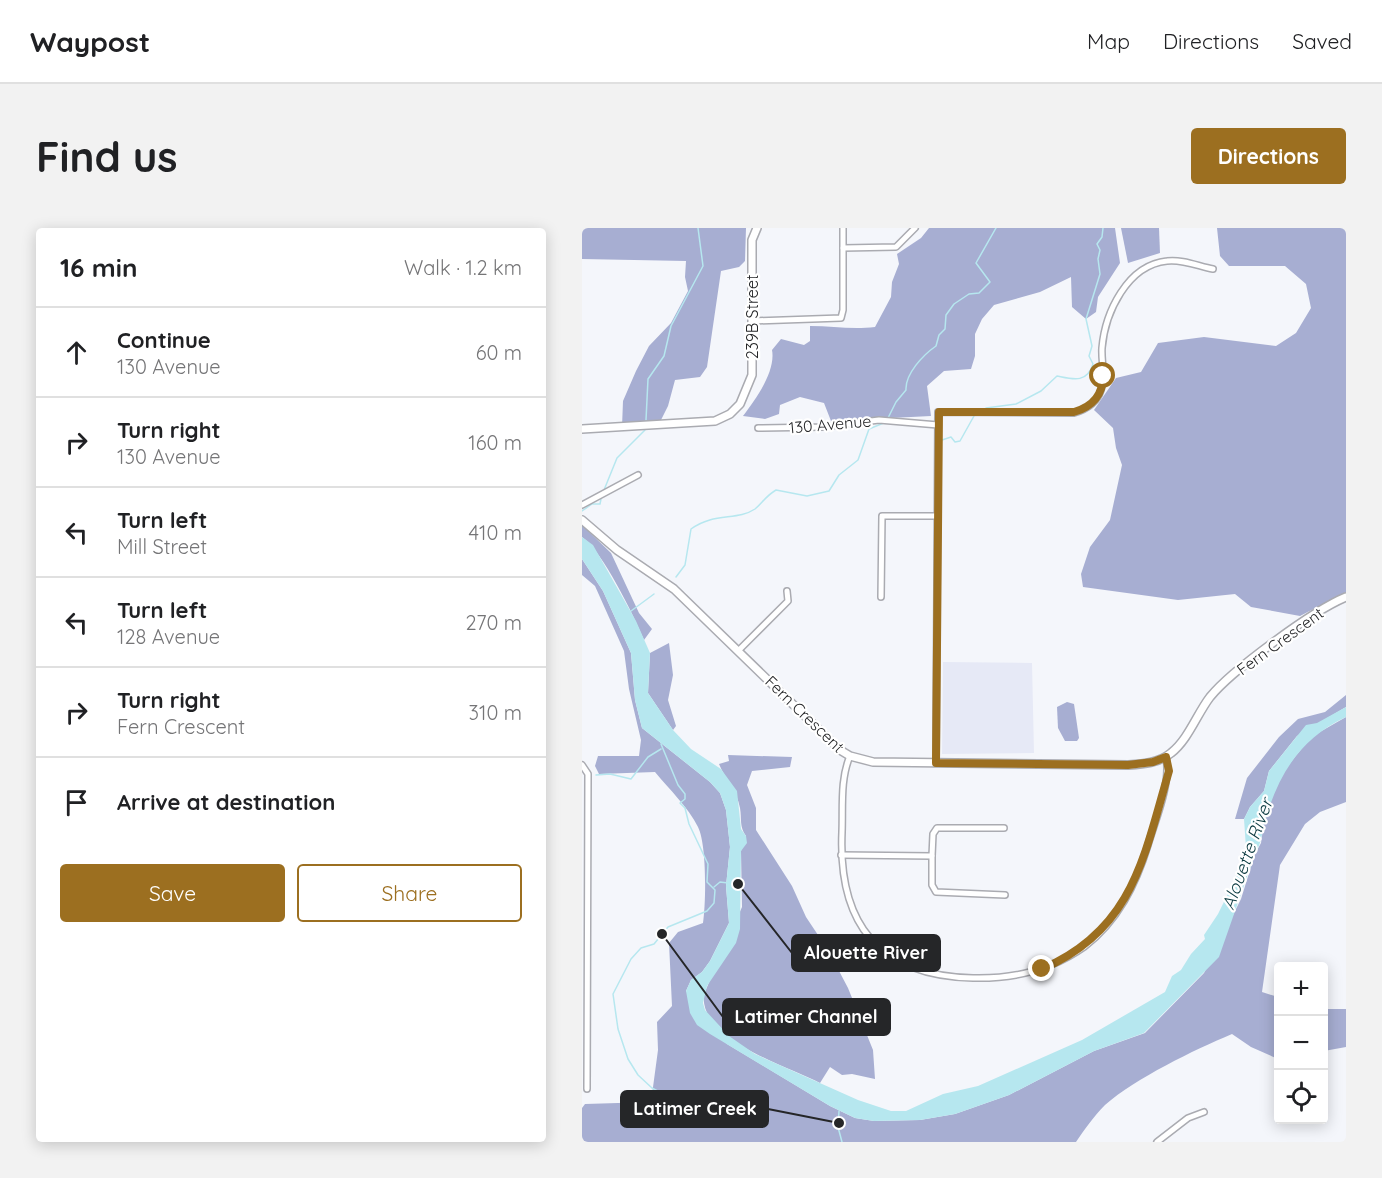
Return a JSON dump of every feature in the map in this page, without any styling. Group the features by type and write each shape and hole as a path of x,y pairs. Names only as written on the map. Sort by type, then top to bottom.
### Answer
{"street":[{"name":"239B Street","path":"582,429 715,421 730,414 740,404 752,375 752,240 757,228"},
{"path":"752,321 841,318 843,310 843,228"},
{"path":"843,248 896,247 915,228"},
{"path":"936,763 939,412 1074,412 1087,408 1103,386 1102,347 1110,311 1129,282 1147,268 1165,261 1213,269"},
{"name":"130 Avenue","path":"758,428 822,427 882,420 893,423 938,425"},
{"path":"582,505 638,475"},
{"path":"881,597 882,516 937,516"},
{"name":"Fern Crescent","path":"582,520 617,550 674,589 834,744 850,756 844,773 841,855 844,886 855,916 880,949 897,962 919,972 942,978 993,979 1028,975 1066,958 1085,946 1121,907 1134,883 1169,771 1166,757 1179,746 1211,695 1307,620 1346,597"},
{"path":"739,650 788,601 787,591"},
{"path":"850,756 873,762 1128,765 1153,762 1166,757"},
{"path":"584,767 587,1089"},
{"path":"1004,828 937,828 933,834 932,885 936,892 1005,895"},
{"path":"841,855 932,856"},
{"path":"1158,1142 1188,1118 1204,1112"}],"shaded area":[{"path":"582,228 746,228 745,261 739,267 721,271 707,367 700,377 675,380 668,406 659,424 622,427 623,401 649,346 671,323 688,291 685,277 686,261 582,259"},
{"path":"929,228 1115,228 1120,263 1098,297 1096,312 1086,319 1072,307 1071,277 1040,292 994,305 982,319 975,334 975,356 971,369 944,371 927,386 931,416 831,421 824,403 800,397 780,405 779,414 765,419 743,416 768,376 772,350 781,339 804,345 810,341 810,326 875,327 891,297 892,282 899,264 897,254 921,238"},
{"path":"1121,228 1159,228 1160,253 1128,263"},
{"path":"1217,228 1346,228 1346,592 1300,616 1251,607 1235,594 1178,600 1083,587 1081,574 1090,547 1110,520 1122,465 1116,448 1113,428 1094,410 1116,378 1141,372 1158,343 1204,337 1276,346 1296,333 1311,308 1306,284 1285,266 1229,266 1220,256"},
{"path":"582,525 611,553 639,613 652,629 644,640 608,569 582,537"},
{"path":"582,559 603,591 631,653 635,700 642,728 710,782 720,793 726,810 730,847 726,886 729,923 710,961 702,972 691,980 686,991 727,1044 830,1106 855,1118 874,1121 920,1120 955,1114 1009,1095 1094,1051 1145,1033 1204,973 1241,899 1255,854 1261,843 1264,822 1273,792 1286,768 1311,737 1346,717 1346,802 1320,812 1305,824 1280,865 1262,992 1274,996 1274,1057 1251,1047 1232,1034 1166,1065 1118,1095 1105,1105 1076,1142 582,1142 582,1108 585,1104 651,1102 658,1050 657,1022 672,1006 669,943 678,932 703,923 705,889 703,847 698,827 684,805 655,772 599,774 595,766 598,756 639,756 641,740 629,689 624,651 595,586 582,575"},
{"path":"669,643 673,675 668,700 676,726 673,730 648,693 650,653"},
{"path":"943,662 1032,663 1034,753 942,754"},
{"path":"1346,695 1346,707 1297,736 1269,771 1264,791 1250,807 1244,819 1235,819 1247,778 1279,737 1298,719 1325,712"},
{"path":"1067,702 1074,704 1079,738 1077,741 1065,741 1058,728 1057,707"},
{"path":"728,755 792,757 790,767 752,771 747,785 756,808 756,830 792,886 806,917 828,950 848,988 873,1050 875,1079 852,1074 842,1075 830,1067 820,1083 730,1038 715,1025 706,1010 704,994 742,907 741,851 746,836 734,791 719,764 729,761"},
{"path":"1328,1009 1346,1009 1346,1047 1328,1050"}],"water":[{"path":"582,537 593,545 636,621 650,653 648,693 673,730 691,749 721,769 737,791 741,829 746,836 747,843 741,851 740,929 736,943 707,986 703,1003 705,1010 729,1036 755,1054 858,1100 891,1111 906,1111 943,1094 978,1086 1082,1040 1165,992 1172,976 1181,970 1191,954 1205,939 1204,935 1218,914 1241,867 1246,848 1244,819 1250,807 1264,791 1269,771 1306,725 1317,723 1346,707 1346,717 1317,734 1296,756 1279,783 1267,814 1260,844 1219,957 1144,1033 1094,1051 1009,1095 955,1114 920,1120 874,1121 855,1118 830,1106 710,1034 697,1025 690,1013 686,991 691,980 702,972 710,961 729,923 726,886 730,847 726,810 720,793 710,782 642,728 635,700 631,653 603,591 582,559"}],"waterway":[{"path":"646,420 648,379 664,356 671,326 703,266 698,228"},
{"path":"888,418 896,402 906,390 906,384 912,371 936,346 939,335 945,329 946,315 954,304 969,294 979,293 990,282 976,263 996,228"},
{"path":"986,408 1016,404 1041,391 1057,376 1078,379 1087,375 1093,364 1089,356 1092,346 1086,319 1100,274 1098,259 1100,250 1097,244 1102,237 1103,228"},
{"path":"942,440 951,437 955,442 960,441 974,416"},
{"path":"676,577 685,565 691,529 708,520 748,513 776,490 807,496 829,491 839,475 858,460 869,429 886,422"},
{"path":"604,490 617,458 645,430"},
{"path":"582,511 592,504 600,504 601,499"},
{"path":"631,611 654,594"},
{"path":"661,744 678,785 685,794 685,799 680,803 685,808 689,824 708,864 707,882 715,890 714,903 707,911 668,927 654,944 641,948 631,959 613,994 618,1029 628,1059 638,1075 652,1088 663,1094 684,1102 702,1103 708,1101 726,1103 764,1095"},
{"path":"596,775 610,774 631,779 648,757 661,749"},
{"path":"714,887 720,882 728,883"},
{"path":"839,1111 838,1127 842,1142"}],"place":[{"name":"Alouette River","path":"738,884"},
{"name":"Latimer Channel","path":"662,934"},
{"name":"Latimer Creek","path":"839,1123"}],"route":[{"path":"1042,969 1085,946 1103,930 1121,907 1141,867 1169,771 1166,757 1153,762 1128,765 936,763 939,412 1081,411 1092,404 1101,391 1103,376"}]}
